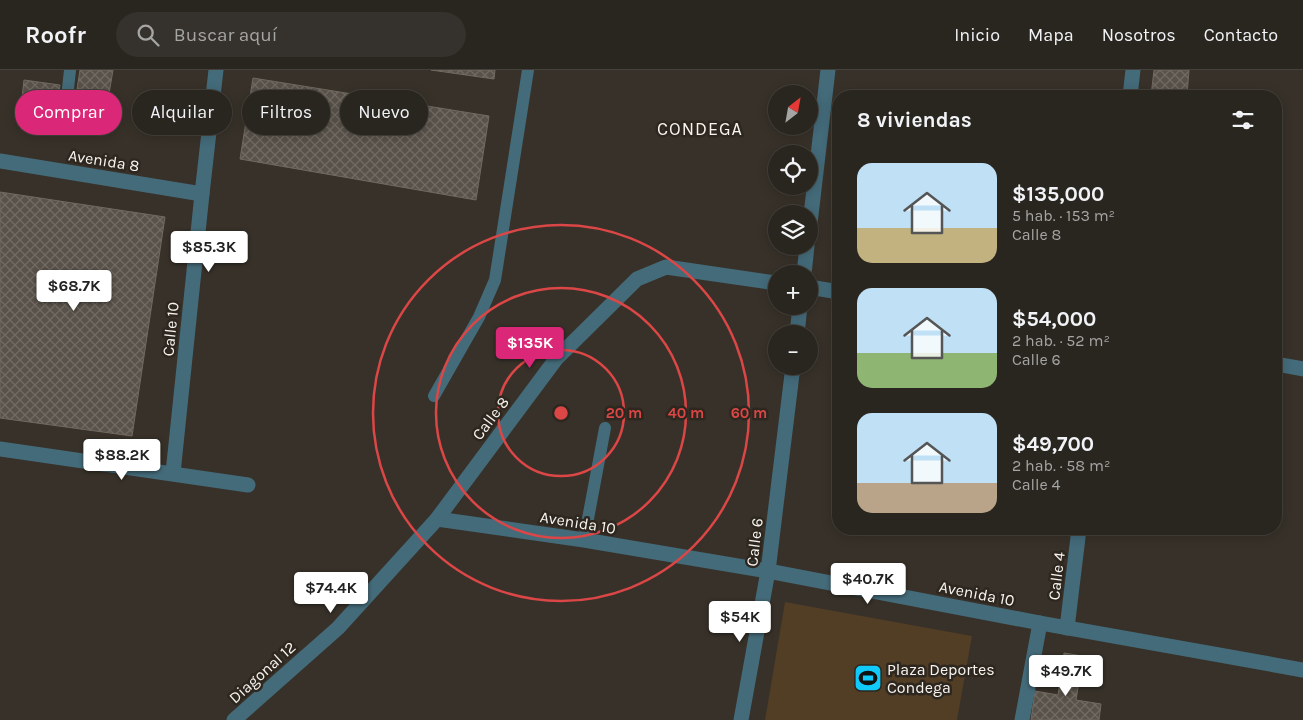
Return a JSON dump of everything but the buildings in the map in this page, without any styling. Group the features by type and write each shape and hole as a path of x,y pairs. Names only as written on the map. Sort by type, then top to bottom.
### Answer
{"street":[{"name":"Calle 10","path":"173,473 216,70"},
{"path":"812,205 828,70"},
{"path":"1131,90 1133,70"},
{"name":"Avenida 8","path":"0,161 202,194"},
{"name":"Calle 8","path":"437,519 556,359 637,279 666,267 768,281"},
{"path":"818,288 832,291"},
{"path":"1282,365 1303,369"},
{"name":"Calle 6","path":"741,720 768,571 792,375"},
{"path":"0,449 248,485"},
{"name":"Avenida 10","path":"437,519 584,540 768,571 1067,628 1303,670"},
{"name":"Diagonal 12","path":"234,720 338,628 437,519"},
{"name":"Calle 4","path":"1067,628 1078,535"},
{"path":"1022,720 1040,623"}],"lane":[{"path":"68,90 70,70"},
{"path":"434,396 479,317 495,280 528,70"},
{"path":"584,540 606,428"}],"shaded area":[{"name":"Plaza Deportes Condega","path":"785,602 972,636 957,720 765,720"}],"place":[{"name":"Plaza Deportes Condega","path":"868,678"}],"district":[{"name":"CONDEGA","path":"700,129"}]}
